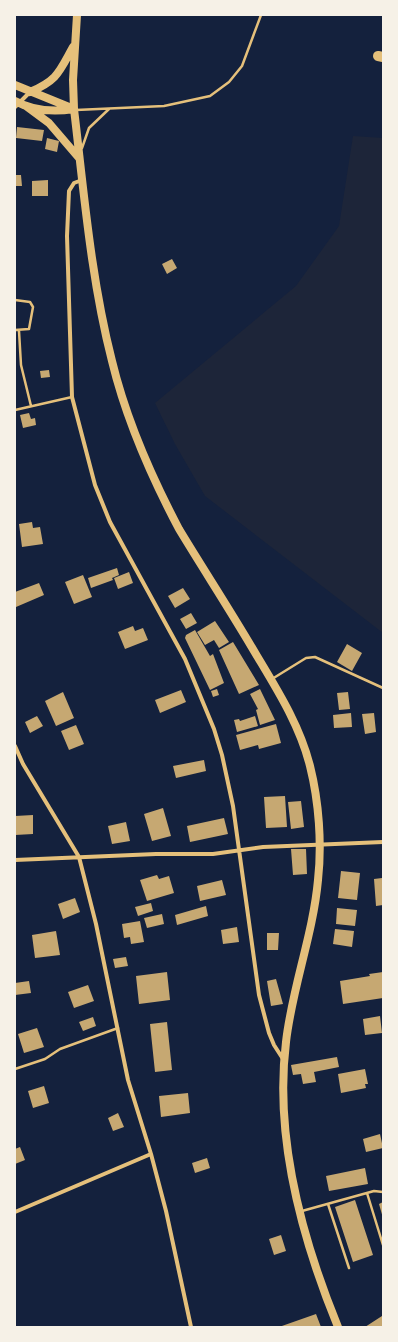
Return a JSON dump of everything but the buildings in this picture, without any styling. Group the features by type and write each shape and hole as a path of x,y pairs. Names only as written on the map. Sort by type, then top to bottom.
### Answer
{"main road":[{"path":"77,15 74,44 74,109 79,158 104,330 117,380 137,437 156,482 179,529 272,679 301,736 310,767 319,844 318,881 288,1026 284,1060 283,1097 289,1156 300,1212 319,1278 338,1327"},
{"path":"30,92 53,80 60,72 74,44"},
{"path":"15,85 74,109"},
{"path":"19,104 52,111 74,109"},
{"path":"19,104 49,123 79,158"}],"street":[{"path":"19,104 30,92"},
{"path":"82,180 74,183 70,187 68,206 67,236 72,397 95,485 110,522 185,660 214,729 222,755 233,806 259,995 269,1033 274,1045 284,1060"},
{"path":"15,746 23,764 79,857 96,924 119,1028 128,1080 151,1154 166,1211 191,1327"},
{"path":"15,860 156,854 213,854 239,850 319,844 383,842"},
{"path":"15,1212 151,1154"}],"lane":[{"path":"74,109 164,106 210,96 229,82 242,66 261,15"},
{"path":"79,158 89,128 109,109"},
{"path":"15,300 30,302 33,307 30,326 27,330 15,330"},
{"path":"19,330 23,376 31,406"},
{"path":"15,410 72,397"},
{"path":"272,679 306,658 315,657 383,688"},
{"path":"15,1069 45,1060 60,1050 119,1028"},
{"path":"300,1212 367,1193 383,1192"},
{"path":"367,1193 383,1245"},
{"path":"328,1204 349,1268"}],"shaded area":[{"path":"353,136 383,138 383,633 205,496 175,444 155,403 296,286 339,226"}]}
